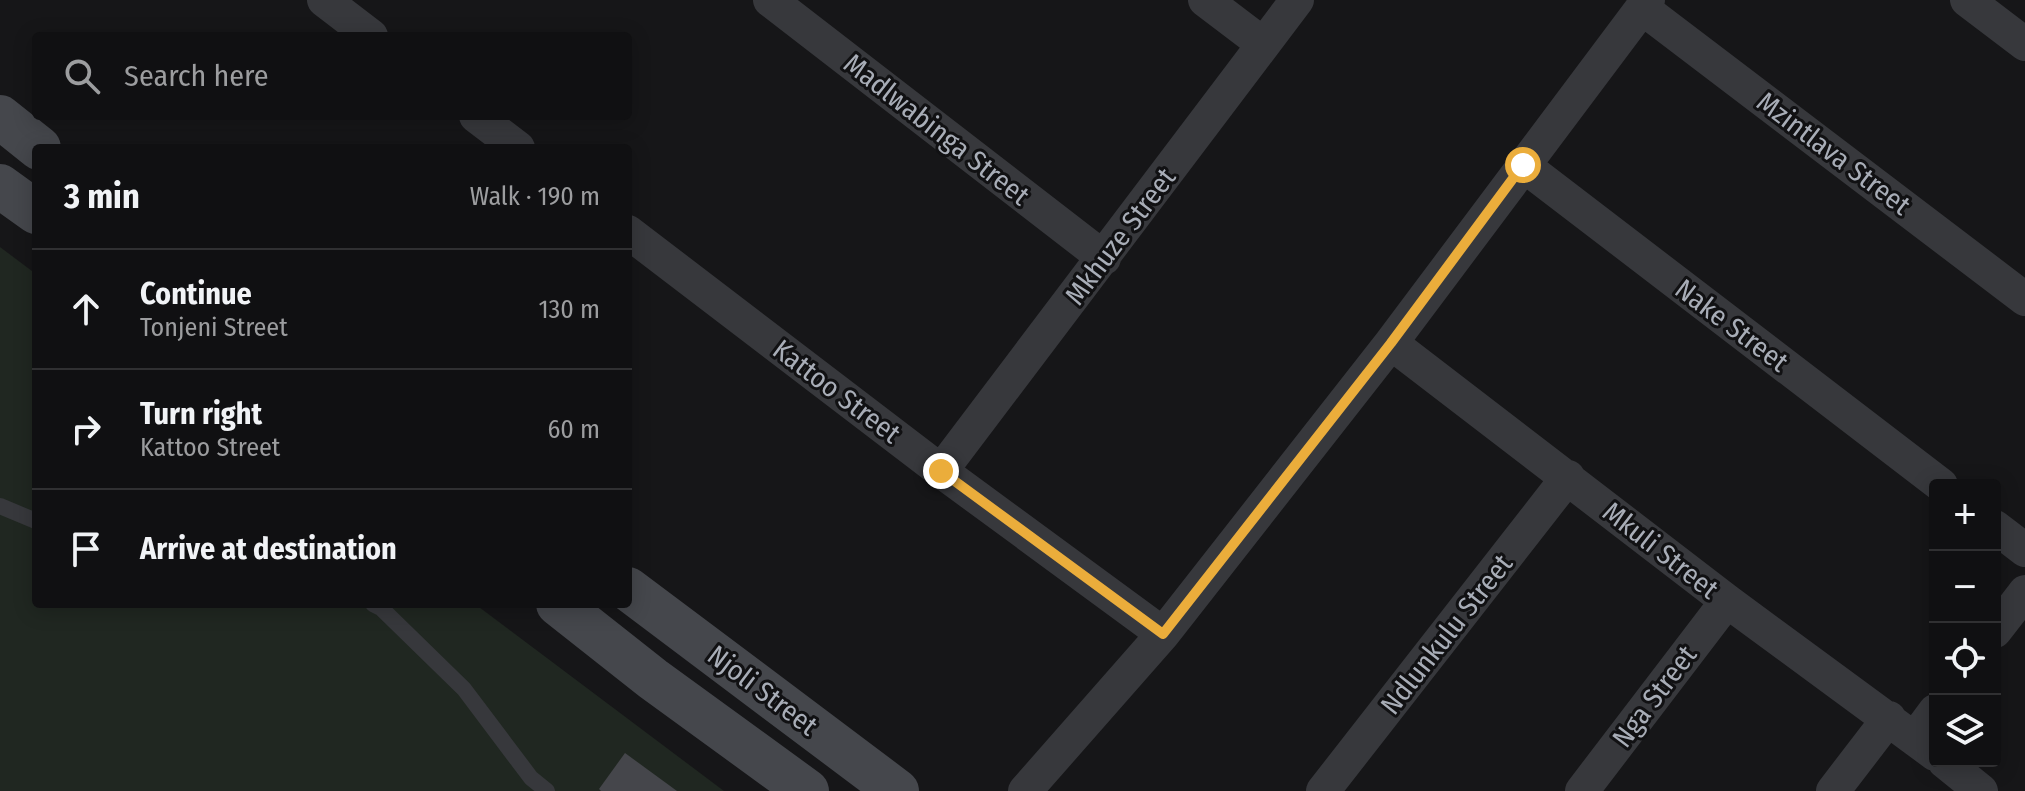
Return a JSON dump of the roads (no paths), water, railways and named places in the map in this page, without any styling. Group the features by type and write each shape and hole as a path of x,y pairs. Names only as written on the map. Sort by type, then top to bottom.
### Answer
{"main road":[{"path":"0,117 34,144"},
{"path":"0,186 32,209"},
{"name":"Njoli Street","path":"632,592 897,791"},
{"name":"Njoli Street","path":"563,608 653,679 807,791"}],"street":[{"path":"324,0 366,32"},
{"name":"Madlwabinga Street","path":"770,0 1104,258"},
{"path":"1205,0 1263,44"},
{"name":"Mkhuze Street","path":"941,471 1297,0"},
{"path":"1967,0 2025,44"},
{"path":"1025,791 1163,634 1391,343 1645,4"},
{"name":"Mzintlava Street","path":"1645,4 2025,299"},
{"path":"481,120 513,144"},
{"name":"Nake Street","path":"1523,165 1933,479"},
{"name":"Kattoo Street","path":"632,235 941,471 1163,634"},
{"name":"Mkuli Street","path":"1391,343 1727,601 1919,730"},
{"name":"Ndlunkulu Street","path":"1323,791 1568,477"},
{"path":"2001,532 2025,550"},
{"path":"2001,623 2025,592"},
{"name":"Nga Street","path":"1582,791 1727,601"},
{"path":"1833,791 1919,730"},
{"path":"1951,767 1981,791"}],"lane":[{"path":"0,506 32,519"},
{"path":"381,608 464,689 531,778 547,791"}]}
